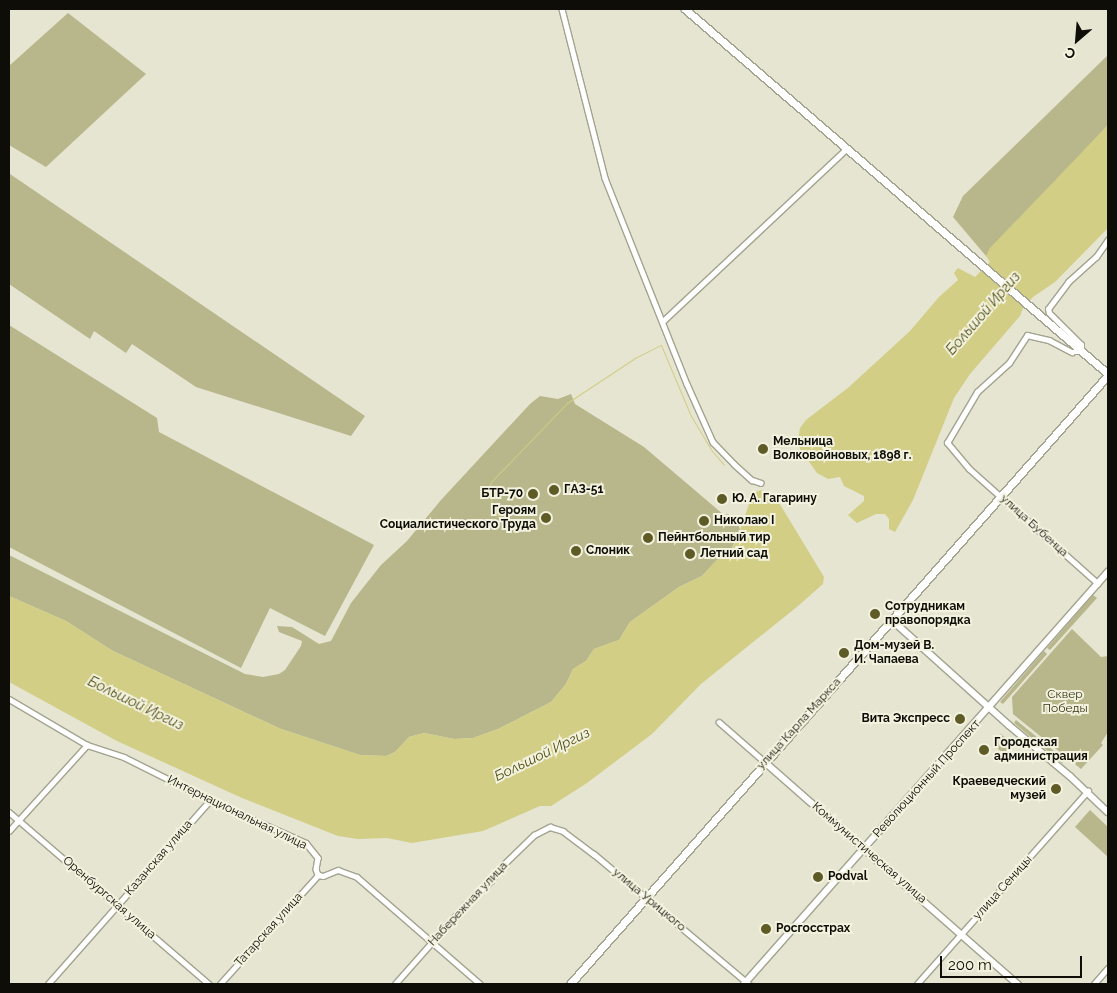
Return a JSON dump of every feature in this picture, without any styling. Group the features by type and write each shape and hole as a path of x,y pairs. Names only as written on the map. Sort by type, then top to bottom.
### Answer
{"main road":[{"path":"684,9 1108,375"},
{"name":"улица Карла Маркса","path":"570,984 1108,375"}],"street":[{"path":"562,9 605,178 687,384 713,442 752,480 761,483"},
{"path":"662,322 846,149"},
{"path":"1081,352 1081,345 1048,313 1048,309 1068,282 1096,257 1108,240"},
{"name":"улица Бубенца","path":"1081,352 1072,352 1049,340 1027,335 1009,363 977,392 948,443 969,469 1098,584"},
{"name":"Революционный Проспект","path":"747,983 1108,572"},
{"path":"892,620 990,708 1088,791 1108,812"},
{"name":"Интернациональная улица","path":"9,699 43,717 86,744 124,757 210,800 306,844 318,858 316,869 318,875"},
{"name":"Коммунистическая улица","path":"719,722 1018,984"},
{"path":"9,831 86,744"},
{"name":"улица Сеницы","path":"917,984 1088,791"},
{"name":"Казанская улица","path":"48,984 210,800"},
{"name":"Оренбургская улица","path":"9,812 209,984"},
{"name":"улица Урицкого","path":"544,828 555,827 567,834 647,898 747,983"},
{"name":"Набережная улица","path":"395,984 465,905 491,881 503,865 544,828"},
{"path":"318,875 323,876 338,870 357,877 480,984"},
{"name":"Татарская улица","path":"220,984 318,875"},
{"path":"1094,984 1108,968"}],"green space":[{"path":"68,13 146,74 46,167 9,145 9,66"},
{"path":"1108,55 1108,125 986,256 953,217 963,196"},
{"path":"10,174 365,416 351,436 196,387 132,344 126,353 94,331 90,339 9,284"},
{"path":"9,325 157,418 159,432 374,545 325,636 270,608 241,668 9,547"},
{"path":"571,394 575,404 644,447 724,515 729,514 738,522 740,530 731,550 716,561 702,576 679,587 630,622 619,640 594,649 586,661 573,669 566,684 551,702 498,729 473,738 454,739 424,733 409,737 395,752 386,756 360,755 281,729 113,651 66,621 9,596 9,555 245,674 263,677 279,674 285,670 301,646 302,641 279,632 277,626 292,627 319,644 331,641 351,603 381,565 407,541 441,500 530,404 540,396 558,399"},
{"path":"1093,595 1097,598 1050,650 1047,648"},
{"name":"Сквер Победы","path":"1072,629 1101,657 1108,656 1108,732 1101,743 1103,745 1081,769 1013,714 1012,697"},
{"path":"1044,651 1047,654 1003,704 1000,702"},
{"path":"1016,720 1065,760 1062,763 1014,723"},
{"path":"1001,734 1013,744 1004,754 996,747 998,741 996,739"},
{"path":"1090,810 1108,827 1108,857 1075,827"}],"water":[{"name":"Большой Иргиз","path":"1108,125 1108,228 1055,282 1033,297 1023,308 1020,316 970,374 954,398 913,500 895,532 889,529 889,519 885,514 876,514 857,523 848,515 864,501 864,496 844,486 840,477 828,479 817,473 800,449 798,440 800,428 806,420 849,387 910,331 939,297 958,280 954,273 958,268 975,277 990,262 986,256 990,248"},
{"name":"Большой Иргиз","path":"761,490 778,501 824,577 823,584 701,684 652,734 587,783 551,806 540,806 483,831 412,843 387,838 358,839 338,836 242,798 117,741 9,682 9,596 66,621 113,651 281,729 360,755 386,756 395,752 409,737 424,733 454,739 473,738 498,729 551,702 566,684 573,669 586,661 594,649 619,640 630,622 679,587 702,576 716,561 731,550 737,539 750,501 756,492"}],"waterway":[{"path":"509,522 499,517 494,509 488,491 491,482 567,403 635,358 661,345 691,416 712,451 724,465"}],"place":[{"name":"Мельница Волковойновых, 1898 г.","path":"763,449"},
{"name":"ГАЗ-51","path":"554,490"},
{"name":"БТР-70","path":"533,494"},
{"name":"Ю. А. Гагарину","path":"722,499"},
{"name":"Героям Социалистического Труда","path":"546,518"},
{"name":"Николаю I","path":"704,521"},
{"name":"Пейнтбольный тир","path":"648,538"},
{"name":"Слоник","path":"576,551"},
{"name":"Летний сад","path":"690,554"},
{"name":"Сотрудникам правопорядка","path":"875,614"},
{"name":"Дом-музей В. И. Чапаева","path":"844,653"},
{"name":"Вита Экспресс","path":"960,719"},
{"name":"Городская администрация","path":"984,750"},
{"name":"Краеведческий музей","path":"1056,789"},
{"name":"Podval","path":"818,877"},
{"name":"Росгосстрах","path":"766,929"}]}
